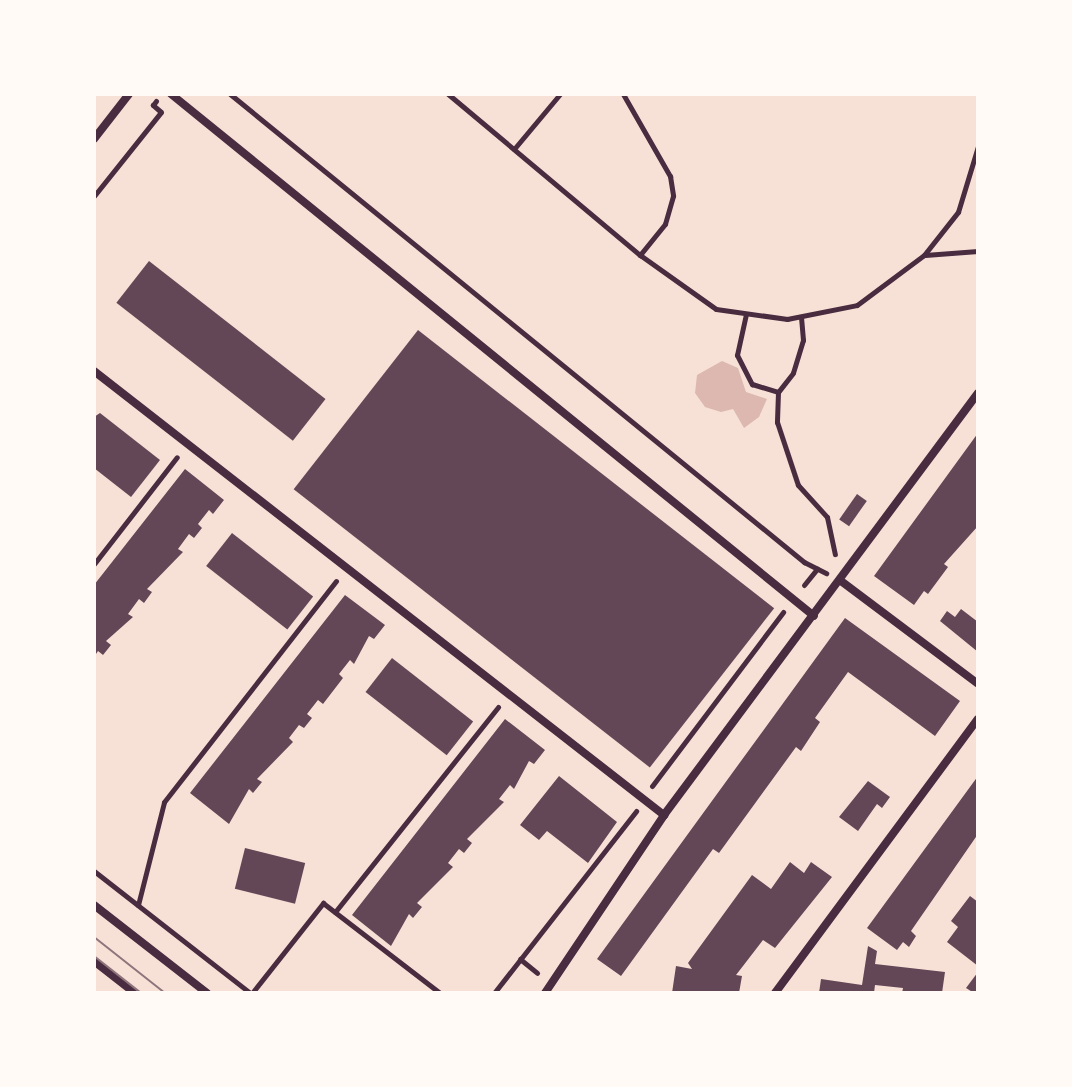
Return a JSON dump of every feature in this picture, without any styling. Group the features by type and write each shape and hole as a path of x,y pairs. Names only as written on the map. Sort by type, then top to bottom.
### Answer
{"street":[{"path":"94,139 129,94"},
{"path":"171,94 814,616"},
{"path":"94,371 664,815"},
{"path":"545,993 664,815 978,393"},
{"path":"841,581 978,684"},
{"path":"775,993 978,719"},
{"path":"94,905 207,993"},
{"path":"94,961 135,993"}],"path":[{"path":"94,196 161,112 153,105 162,94"},
{"path":"230,94 817,569 841,581"},
{"path":"448,94 640,255 716,309 746,314 801,317 857,305 924,255 958,212 978,146"},
{"path":"514,149 560,94"},
{"path":"623,94 670,176 673,196 665,224 640,255"},
{"path":"924,255 978,251"},
{"path":"746,314 737,355 752,384 778,392"},
{"path":"801,317 803,340 793,373 778,392 782,445 798,485 827,517 841,581"},
{"path":"94,564 188,444"},
{"path":"138,905 164,802 346,568"},
{"path":"494,993 645,800 663,768 817,569"},
{"path":"335,912 509,694"},
{"path":"94,871 251,993 323,903 440,993"},
{"path":"520,959 537,973"}],"shaded area":[{"path":"722,361 738,368 746,392 767,399 759,417 744,428 733,409 721,412 705,407 695,393 697,375"}],"building":[{"path":"149,261 326,399 293,441 116,303"},
{"path":"418,330 774,608 650,767 294,489"},
{"path":"100,413 160,460 131,497 94,468 94,417"},
{"path":"978,433 978,526 944,564 948,567 928,594 924,591 914,605 874,576"},
{"path":"185,469 224,500 213,514 209,510 198,524 202,528 194,538 189,534 178,549 183,552 147,589 152,592 144,603 139,599 128,614 133,617 106,641 111,645 103,655 98,651 94,657 94,585"},
{"path":"857,494 867,501 849,526 839,519"},
{"path":"232,533 313,596 287,630 206,566"},
{"path":"345,595 385,625 374,639 369,636 354,664 350,660 339,674 343,678 323,704 318,700 307,714 312,718 304,728 299,725 289,738 293,742 257,779 262,782 253,793 249,789 229,824 190,793"},
{"path":"961,609 978,622 978,652 940,621 947,611 955,617"},
{"path":"845,618 960,701 935,736 848,672 815,718 820,722 801,751 796,747 719,853 713,849 621,976 597,959"},
{"path":"392,658 473,721 447,755 366,692"},
{"path":"505,719 545,750 534,764 529,761 514,789 510,785 499,799 504,802 467,839 472,843 464,853 459,849 448,863 453,867 417,903 422,907 413,918 409,914 391,946 352,915"},
{"path":"559,776 617,822 588,863 547,831 539,840 520,825"},
{"path":"978,776 978,834 911,931 916,936 909,947 903,942 897,950 867,928"},
{"path":"868,781 890,797 882,808 877,804 858,831 839,817"},
{"path":"245,848 305,863 295,904 235,889"},
{"path":"790,862 804,873 811,862 832,877 775,948 763,940 736,975 742,976 739,993 672,993 676,966 692,969 688,963 752,875 771,889"},
{"path":"970,896 978,902 978,966 947,942 958,927 951,921"},
{"path":"868,946 877,951 875,964 945,972 942,993 902,993 903,988 875,985 874,993 819,993 821,979 862,985"},
{"path":"978,972 978,993 974,993 966,988"}],"tram line":[{"path":"94,937 165,993"},
{"path":"94,956 141,993"}]}
